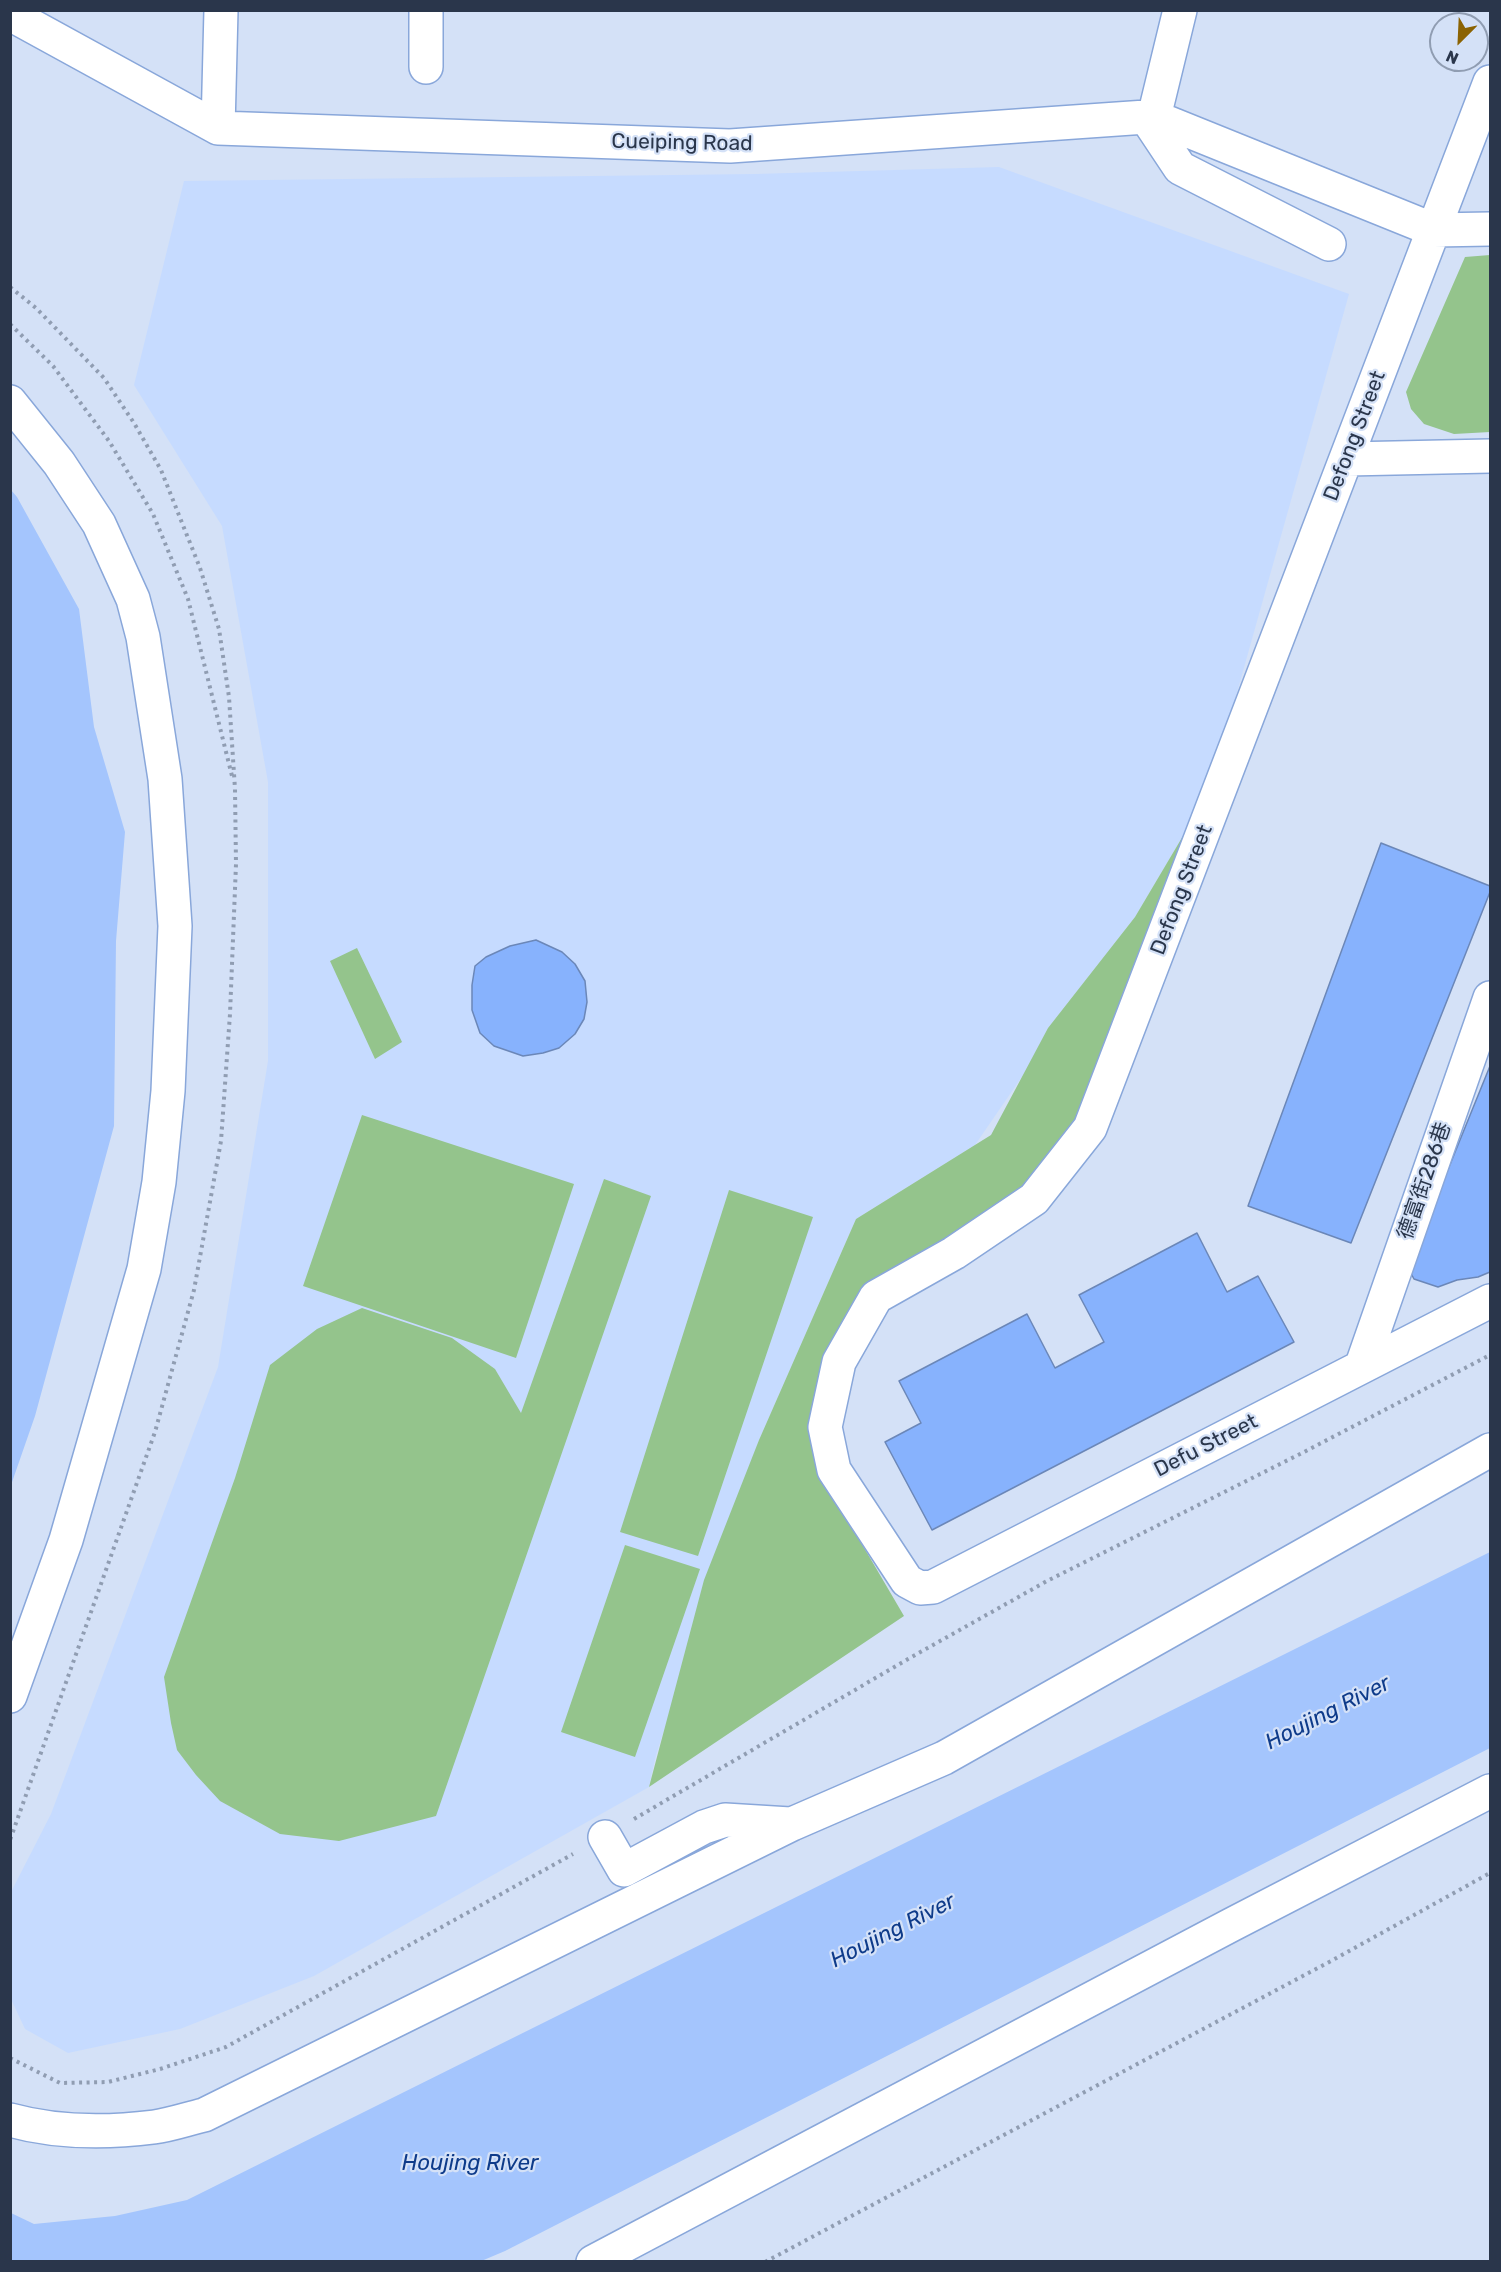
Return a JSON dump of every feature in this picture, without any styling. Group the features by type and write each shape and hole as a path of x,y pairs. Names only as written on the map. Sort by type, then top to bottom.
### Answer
{"street":[{"path":"10,14 218,128 221,10"},
{"path":"426,10 426,67"},
{"path":"1180,10 1150,117 1180,168 1329,244"},
{"name":"Defong Street","path":"920,1588 907,1581 834,1470 825,1427 839,1362 876,1297 954,1253 1034,1198 1090,1128 1491,82"},
{"path":"1150,117 1434,230 1491,229"},
{"name":"Cueiping Road","path":"218,128 729,146 1150,117"},
{"path":"10,402 59,463 99,524 133,599 143,637 165,779 175,926 168,1091 159,1182 144,1269 66,1540 10,1696"},
{"path":"1347,459 1491,456"},
{"name":"德富街286巷","path":"1362,1365 1491,998"},
{"name":"Defu Street","path":"920,1588 933,1587 1362,1365 1491,1301"},
{"path":"10,2120 38,2127 75,2131 156,2127 204,2115 792,1824 944,1758 1491,1450"},
{"path":"592,2262 1231,1925 1491,1791"},
{"path":"605,1837 624,1870 704,1827 725,1820 792,1824"}],"path":[{"path":"10,2058 60,2082 108,2082 160,2069 226,2047 605,1837 898,1665 1047,1581 1491,1355"},
{"path":"765,2262 1491,1873"}],"shaded area":[{"path":"999,167 1349,294 1209,792 1135,917 1048,1028 1030,1065 975,1145 856,1219 759,1440 656,1755 649,1787 314,1976 180,2029 68,2053 25,2029 11,1999 11,1892 51,1814 218,1367 268,1061 268,782 222,526 134,385 184,181 755,174"}],"green space":[{"path":"1490,255 1490,432 1454,434 1424,424 1411,409 1406,392 1465,257"},
{"path":"1209,792 1090,1128 1026,1195 865,1298 818,1469 904,1616 649,1787 704,1580 759,1440 856,1219 991,1135 1048,1028 1135,917"},
{"path":"357,948 402,1042 375,1059 330,961"},
{"path":"362,1115 574,1184 516,1358 303,1286"},
{"path":"604,1179 651,1196 436,1816 339,1841 280,1834 220,1801 177,1750 164,1677 235,1478 270,1365 317,1329 362,1308 452,1338 495,1369 521,1413"},
{"path":"729,1190 813,1217 698,1556 620,1532"},
{"path":"625,1545 700,1569 635,1757 561,1732"}],"water":[{"path":"11,490 79,609 94,727 125,832 116,941 114,1126 35,1416 11,1485"},
{"name":"Houjing River","path":"1490,1552 1490,1748 505,2251 479,2262 11,2261 11,2213 34,2224 115,2216 187,2200"}],"building":[{"path":"1381,843 1490,886 1490,892 1351,1243 1248,1206"},
{"path":"536,940 562,952 575,964 585,981 587,1002 584,1019 575,1034 559,1048 523,1056 494,1046 480,1033 472,1010 472,985 475,966 486,957 510,946"},
{"path":"1490,1066 1490,1272 1438,1287 1414,1279 1408,1268"},
{"path":"1197,1233 1227,1292 1258,1276 1294,1342 932,1530 885,1442 921,1423 899,1381 1027,1314 1055,1368 1104,1342 1079,1295"}]}
